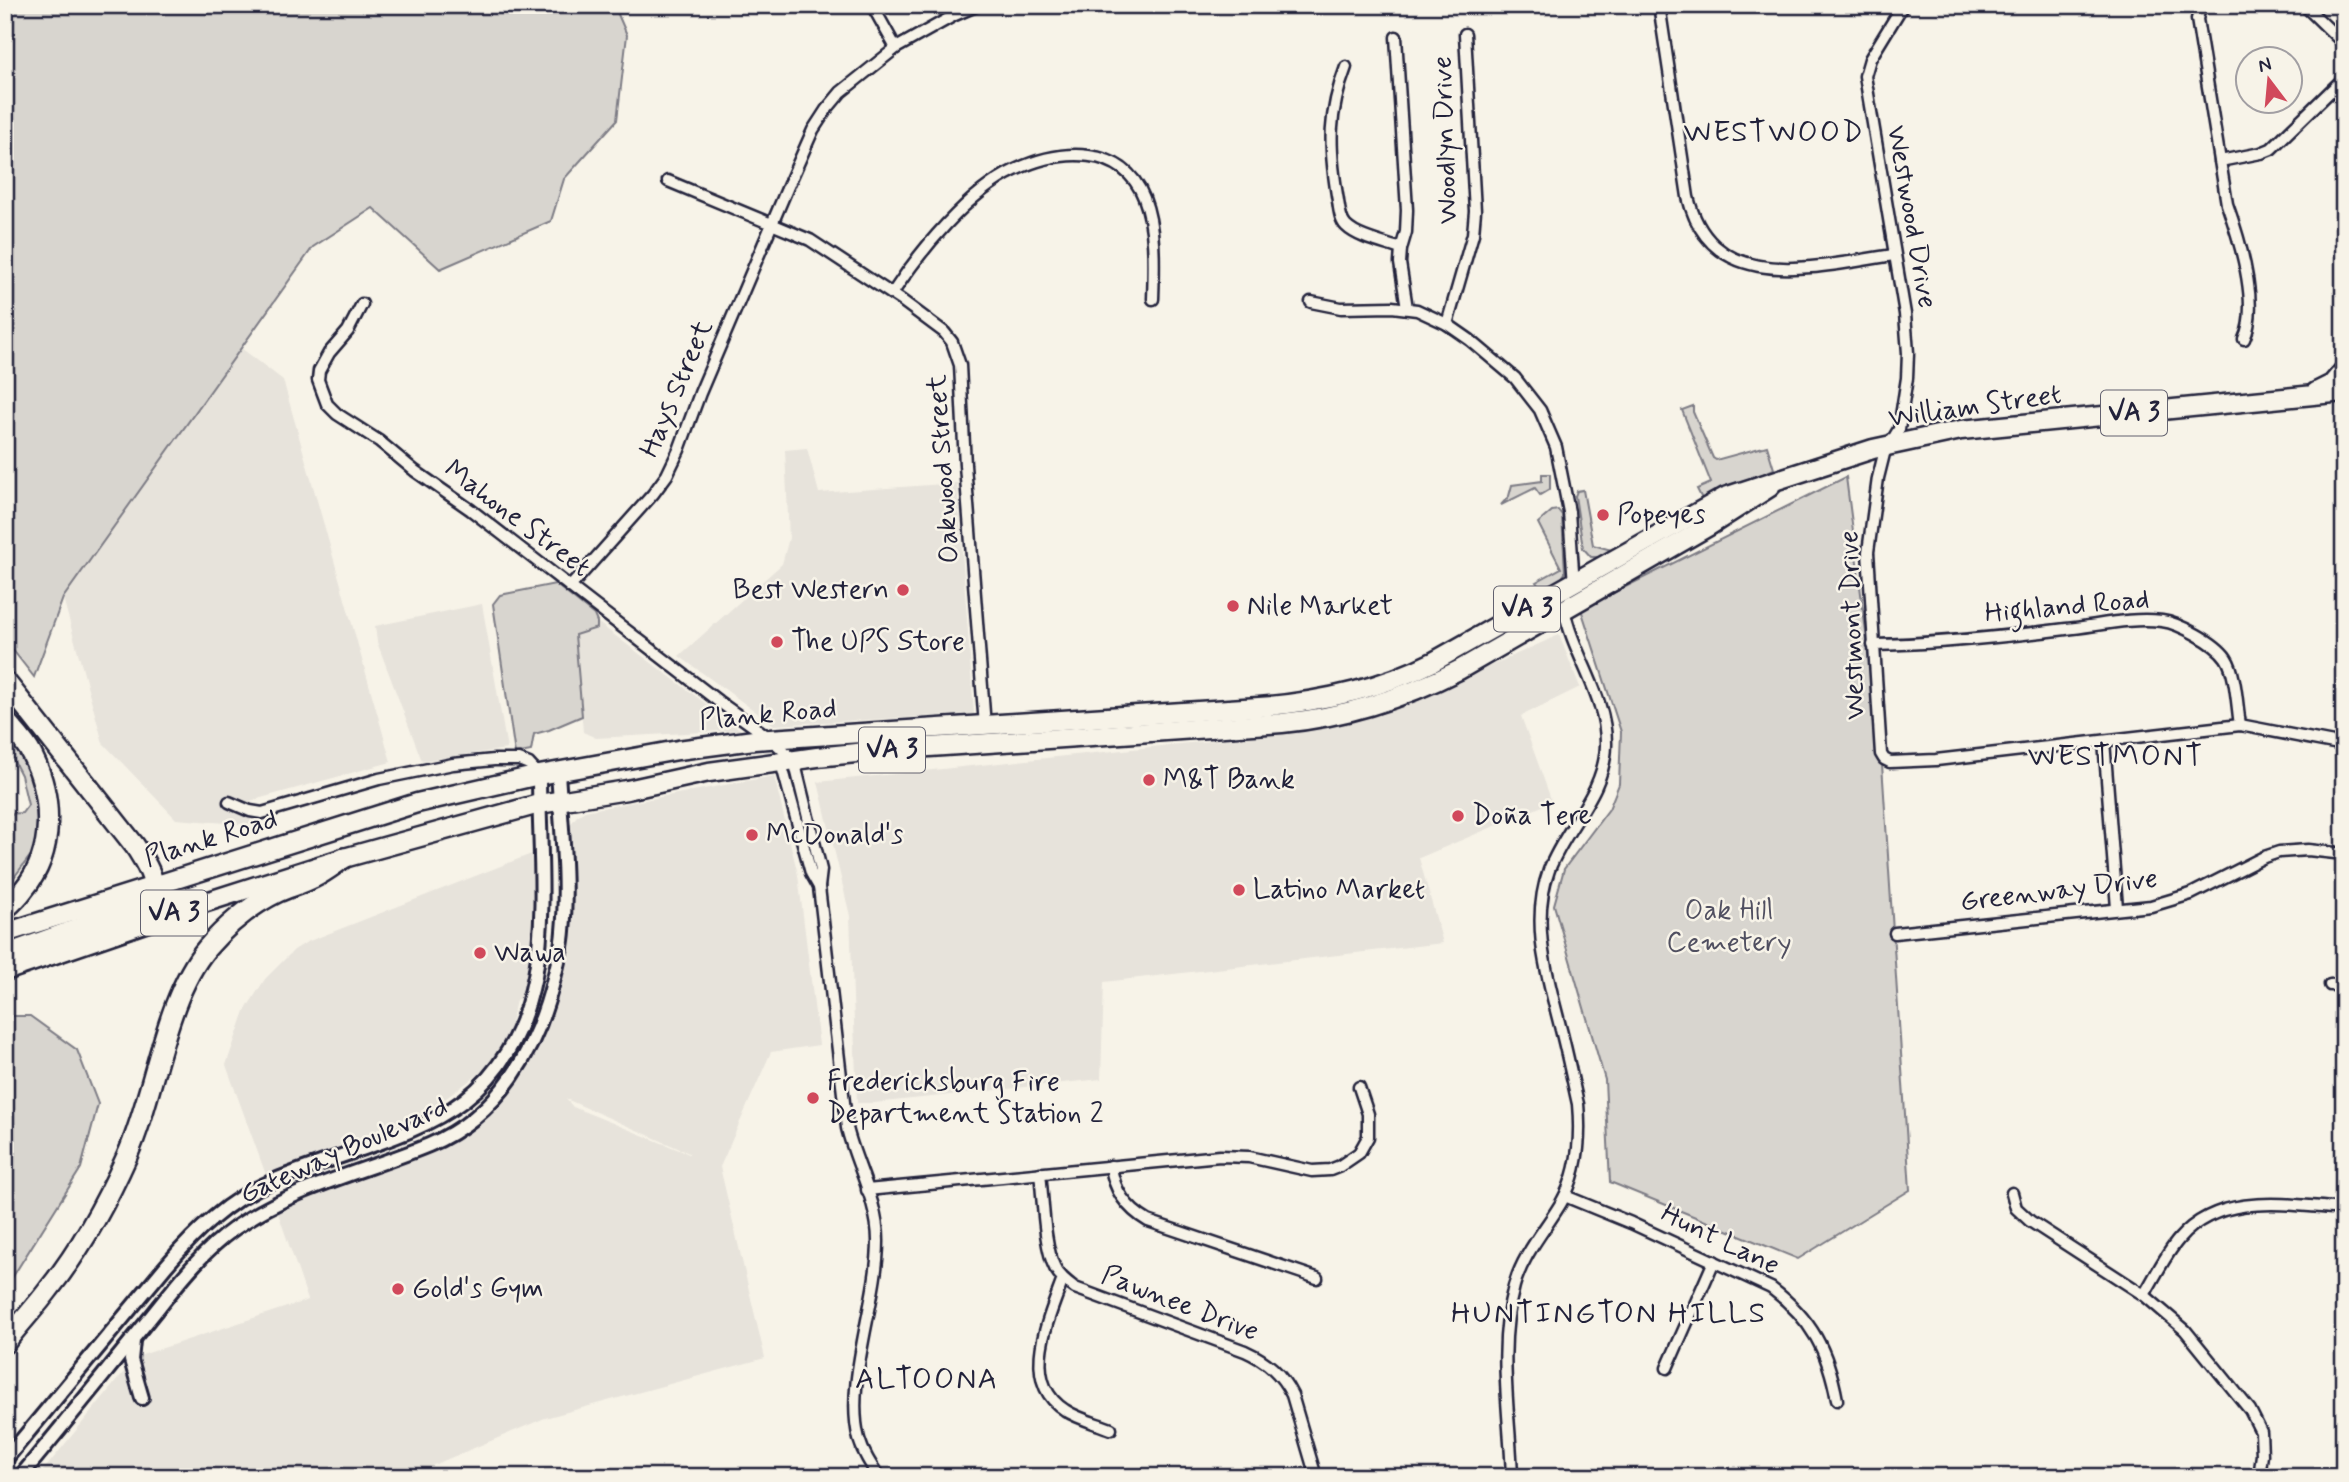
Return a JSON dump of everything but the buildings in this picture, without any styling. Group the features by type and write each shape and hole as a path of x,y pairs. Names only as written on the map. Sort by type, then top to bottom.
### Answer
{"highway":[{"path":"2306,396 2327,388 2344,370"},
{"name":"William Street","path":"1575,582 1725,497 1892,444 1961,430 2344,392"},
{"name":"William Street","path":"1563,609 1709,526 1785,478"},
{"name":"Plank Road","path":"5,933 383,813 540,775 678,750 771,739 1293,704 1354,693 1400,678 1433,662 1575,582"},
{"name":"Plank Road","path":"5,971 344,858 539,804 627,790 709,772 788,761 885,750 1313,720 1360,710 1440,679 1563,609"},
{"path":"5,681 135,846 154,885 154,896 147,904 5,955"},
{"path":"1083,737 1087,727 1116,717"},
{"path":"5,720 32,753 44,785 48,812 46,839 39,863 26,888 5,909"},
{"path":"1029,741 1048,730 1053,721"},
{"path":"5,1343 73,1257 113,1186 140,1122 174,1010 200,958 218,936 254,906 278,892 314,878 344,858"}],"street":[{"path":"872,5 896,48"},
{"name":"Hays Street","path":"570,587 667,475 680,450 700,393 772,224 813,130 826,110 841,92 896,48 978,5"},
{"path":"1659,5 1688,197 1696,218 1714,244 1740,262 1765,269 1786,269 1894,255"},
{"name":"Westwood Drive","path":"1892,444 1899,429 1908,353 1905,314 1865,76 1870,59 1903,5"},
{"path":"2201,5 2197,19 2227,204 2237,231 2250,303 2248,329 2244,339"},
{"path":"2304,5 2343,40"},
{"name":"Woodlyn Drive","path":"1447,324 1473,234 1475,211 1465,34"},
{"name":"Woodlyn Drive","path":"1396,37 1407,210 1400,263 1407,308"},
{"name":"Woodlyn Drive","path":"1346,67 1336,97 1330,147 1341,217 1348,228 1401,249"},
{"path":"2220,161 2271,149 2344,78"},
{"path":"892,293 933,240 994,183 1015,170 1037,162 1080,154 1091,155 1111,163 1129,175 1139,187 1149,215 1154,264 1153,299"},
{"name":"Oakwood Street","path":"668,181 819,245 892,293 952,341 960,365 985,726"},
{"path":"1311,302 1341,308 1407,308 1447,324 1470,340 1508,372 1534,400 1545,419 1556,447 1569,512 1575,582 1563,609 1602,715 1606,744 1599,782 1550,869 1540,908 1542,948 1580,1123 1574,1164 1564,1196 1524,1260 1510,1304 1506,1327 1506,1365 1513,1477"},
{"name":"Mahone Street","path":"362,304 348,331 329,353 319,371 318,380 327,404 337,414 379,441 415,471 471,510 771,739 788,761"},
{"name":"Westmont Drive","path":"1892,444 1884,454 1868,552 1881,754 1884,759 1890,762 1936,760 2104,741"},
{"name":"Highland Road","path":"1873,645 1948,642 2115,622 2173,623 2220,650 2226,658 2240,725"},
{"path":"2117,908 2104,741 2240,725 2344,745"},
{"path":"229,802 262,813 408,772 494,760 519,760 529,764 540,775"},
{"path":"788,761 821,870 819,887 844,1112 853,1154 877,1223 877,1258 857,1388 856,1418 864,1453 879,1477"},
{"name":"Gateway Boulevard","path":"20,1477 202,1256 234,1228 302,1191 420,1149 449,1135 478,1113 507,1083 525,1058 540,1025 561,948 564,904 558,772"},
{"name":"Gateway Boulevard","path":"5,1460 166,1266 188,1241 216,1216 242,1197 272,1182 426,1125 463,1102 493,1072 516,1033 534,978 541,925 540,775"},
{"name":"Greenway Drive","path":"1895,933 2151,906 2191,894 2279,852 2308,850 2344,854"},
{"path":"2330,985 2344,984"},
{"path":"867,1190 1228,1156 1280,1163 1312,1171 1330,1170 1359,1153 1367,1137 1368,1114 1359,1087"},
{"path":"1111,1166 1115,1186 1121,1198 1137,1215 1148,1221 1317,1278"},
{"name":"Pawnee Drive","path":"1040,1173 1049,1251 1056,1270 1063,1279 1075,1288 1245,1351 1269,1364 1286,1383 1292,1395 1316,1477"},
{"path":"2012,1193 2016,1208 2030,1221 2144,1295 2185,1330 2250,1410 2261,1432 2259,1477"},
{"name":"Hunt Lane","path":"1564,1196 1631,1223 1771,1288 1801,1314 1813,1329 1833,1380 1837,1400"},
{"path":"2144,1295 2179,1239 2195,1225 2224,1209 2248,1203 2344,1209"},
{"path":"1667,1368 1714,1261"},
{"path":"1063,1279 1042,1344 1040,1358 1044,1382 1053,1401 1062,1409 1111,1429"},
{"path":"133,1339 130,1355 142,1398"}],"shaded area":[{"path":"241,348 283,380 391,762 250,801 251,825 176,819 103,743 63,598"},
{"path":"807,448 819,493 957,483 974,714 774,725 679,656 782,564 789,538 785,450"},
{"path":"482,604 507,749 422,761 377,642 375,626"},
{"path":"597,622 741,730 596,738 583,732 575,635 592,631 597,628"},
{"path":"1559,635 1580,687 1521,716 1552,802 1419,858 1443,943 1104,982 1101,1079 857,1103 850,916 818,782 1247,737 1381,715"},
{"path":"774,776 798,875 819,1045 771,1052 720,1167 765,1358 545,1418 405,1477 38,1477 136,1357 308,1300 277,1210 313,1197 311,1194 426,1152 498,1103 520,1078 540,1042 566,959 570,927 570,825 585,811","holes":["566,1099 689,1153 573,1107"]},
{"path":"534,853 536,924 526,989 521,999 516,1000 508,1036 488,1067 434,1107 412,1118 266,1175 226,1065 245,1011 265,979 294,950 307,942"}],"green space":[{"path":"5,5 614,5 627,35 617,120 564,179 551,221 440,269 373,208 313,247 63,598 34,677 5,640"},
{"path":"1693,406 1693,412 1713,458 1716,460 1767,446 1774,469 1703,501 1697,489 1711,483 1682,410"},
{"path":"1542,474 1550,474 1550,489 1540,495 1535,488 1501,505 1509,496 1512,485 1542,481"},
{"name":"Oak Hill Cemetery","path":"1846,477 1881,749 1910,1190 1798,1259 1610,1182 1605,1080 1554,905 1564,869 1609,809 1619,784 1621,732 1581,609"},
{"path":"1583,490 1593,545 1615,551 1602,557 1591,557 1583,548 1575,496 1577,491"},
{"path":"1558,510 1562,515 1565,573 1561,579 1542,591 1536,582 1561,568 1538,523 1552,511"},
{"path":"555,584 594,615 597,622 597,628 575,635 582,716 534,734 531,751 515,754 493,604 500,595"},
{"path":"12,740 22,752 39,790 40,813 34,851 5,889 5,814 22,813 28,805 21,775 5,744"},
{"path":"5,1016 30,1016 77,1050 98,1104 81,1168 5,1289"}],"place":[{"name":"Popeyes","path":"1603,515"},
{"name":"Best Western","path":"903,590"},
{"name":"Nile Market","path":"1233,606"},
{"name":"The UPS Store","path":"777,642"},
{"name":"M&T Bank","path":"1149,780"},
{"name":"Doña Tere","path":"1458,816"},
{"name":"McDonald's","path":"752,835"},
{"name":"Latino Market","path":"1239,890"},
{"name":"Wawa","path":"480,953"},
{"name":"Fredericksburg Fire Department Station 2","path":"813,1098"},
{"name":"Gold's Gym","path":"398,1289"}],"district":[{"name":"WESTWOOD","path":"1774,132"},
{"name":"WESTMONT","path":"2116,756"},
{"name":"HUNTINGTON HILLS","path":"1609,1313"},
{"name":"ALTOONA","path":"927,1379"}]}
